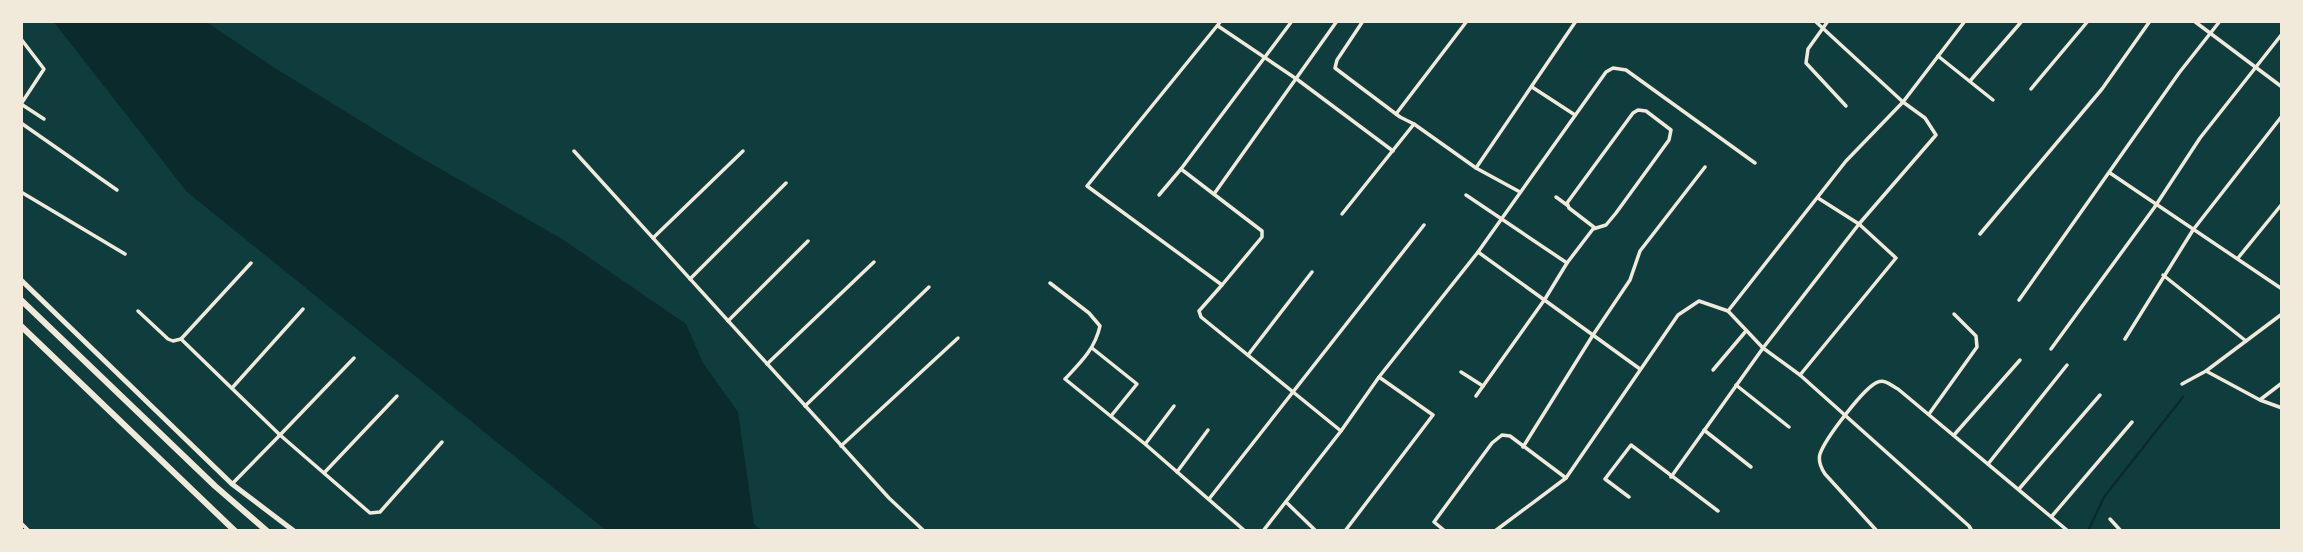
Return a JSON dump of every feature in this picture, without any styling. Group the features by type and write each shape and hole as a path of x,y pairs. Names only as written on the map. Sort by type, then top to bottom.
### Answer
{"highway":[{"path":"21,299 215,486 267,531"},
{"path":"21,326 235,531"}],"street":[{"path":"1221,21 1087,187 1222,285"},
{"path":"1159,195 1181,170 1292,21"},
{"path":"1214,194 1337,21"},
{"path":"1363,21 1337,60 1335,68 1396,114 1476,168 1520,192"},
{"path":"1396,114 1467,21"},
{"path":"1476,168 1576,21"},
{"path":"1671,477 1763,348 1859,224 1936,135 1925,118 1903,102 1815,21"},
{"path":"1828,21 1808,49 1806,63 1846,106"},
{"path":"1728,312 1846,161 1903,102 1965,21"},
{"path":"1970,81 2022,21"},
{"path":"2031,89 2088,21"},
{"path":"1980,234 2102,89 2150,21"},
{"path":"2194,21 2282,87"},
{"path":"2019,300 2220,21"},
{"path":"1217,26 1296,79 1393,150"},
{"path":"2052,349 2200,138 2282,34"},
{"path":"21,39 44,69 21,104 44,119"},
{"path":"1938,56 1993,100"},
{"path":"1263,531 1341,431 1379,377 1478,252 1606,72 1613,68 1626,70 1755,163"},
{"path":"1532,87 1575,115"},
{"path":"1476,396 1589,233 1606,225 1616,214 1669,140 1671,130 1646,111 1635,112 1567,205"},
{"path":"2125,339 2193,230 2282,116"},
{"path":"21,123 117,190"},
{"path":"1342,214 1414,124"},
{"path":"574,151 841,446 924,531"},
{"path":"653,238 743,151"},
{"path":"1523,447 1630,280 1640,251 1705,167"},
{"path":"1181,170 1262,233 1199,314 1341,431"},
{"path":"2109,173 2282,289"},
{"path":"690,279 786,183"},
{"path":"21,191 125,254"},
{"path":"1466,195 1567,263"},
{"path":"1556,197 1595,228"},
{"path":"1800,375 1896,258 1859,224 1818,198"},
{"path":"2238,258 2282,204"},
{"path":"1209,499 1424,225"},
{"path":"728,320 808,241"},
{"path":"1478,252 1640,369"},
{"path":"767,364 874,262"},
{"path":"181,339 251,263"},
{"path":"1248,355 1312,272"},
{"path":"2163,275 2246,341"},
{"path":"21,280 232,484 294,531"},
{"path":"1050,283 1089,313 1100,326 1098,339 1066,379 1145,443 1245,531"},
{"path":"806,406 929,287"},
{"path":"1495,531 1566,478 1678,315 1699,301 1728,312 1763,348 1800,375 1972,531"},
{"path":"232,388 303,309"},
{"path":"138,311 167,339 181,339 280,435 370,513 380,512 443,442"},
{"path":"1929,414 1977,347 1976,336 1954,314"},
{"path":"2182,384 2206,371 2282,314"},
{"path":"1713,370 1746,331"},
{"path":"841,446 958,338"},
{"path":"1092,348 1138,384 1111,416"},
{"path":"232,484 354,358"},
{"path":"1954,435 2020,360"},
{"path":"1988,464 2067,365"},
{"path":"2206,371 2260,400 2282,408"},
{"path":"1461,372 1483,386"},
{"path":"1345,531 1433,415 1379,377"},
{"path":"1877,531 1821,467 1819,456 1845,415 1876,382 1884,381 1929,414 2068,531"},
{"path":"2260,400 2282,383"},
{"path":"1736,385 1790,427"},
{"path":"2019,489 2100,395"},
{"path":"324,473 397,396"},
{"path":"1145,443 1174,406"},
{"path":"2052,516 2132,422"},
{"path":"1177,472 1208,430"},
{"path":"1704,430 1751,467"},
{"path":"1445,531 1434,522 1492,443 1502,435 1510,436 1566,478"},
{"path":"1629,497 1605,479 1631,445 1718,511"},
{"path":"1286,502 1316,531"},
{"path":"2110,519 2121,531"},
{"path":"21,523 29,531"}],"water":[{"path":"53,21 205,21 411,152 562,239 686,324 703,363 738,412 754,524 762,531 607,531 187,192"}],"waterway":[{"path":"2088,531 2104,497 2183,397"}]}
